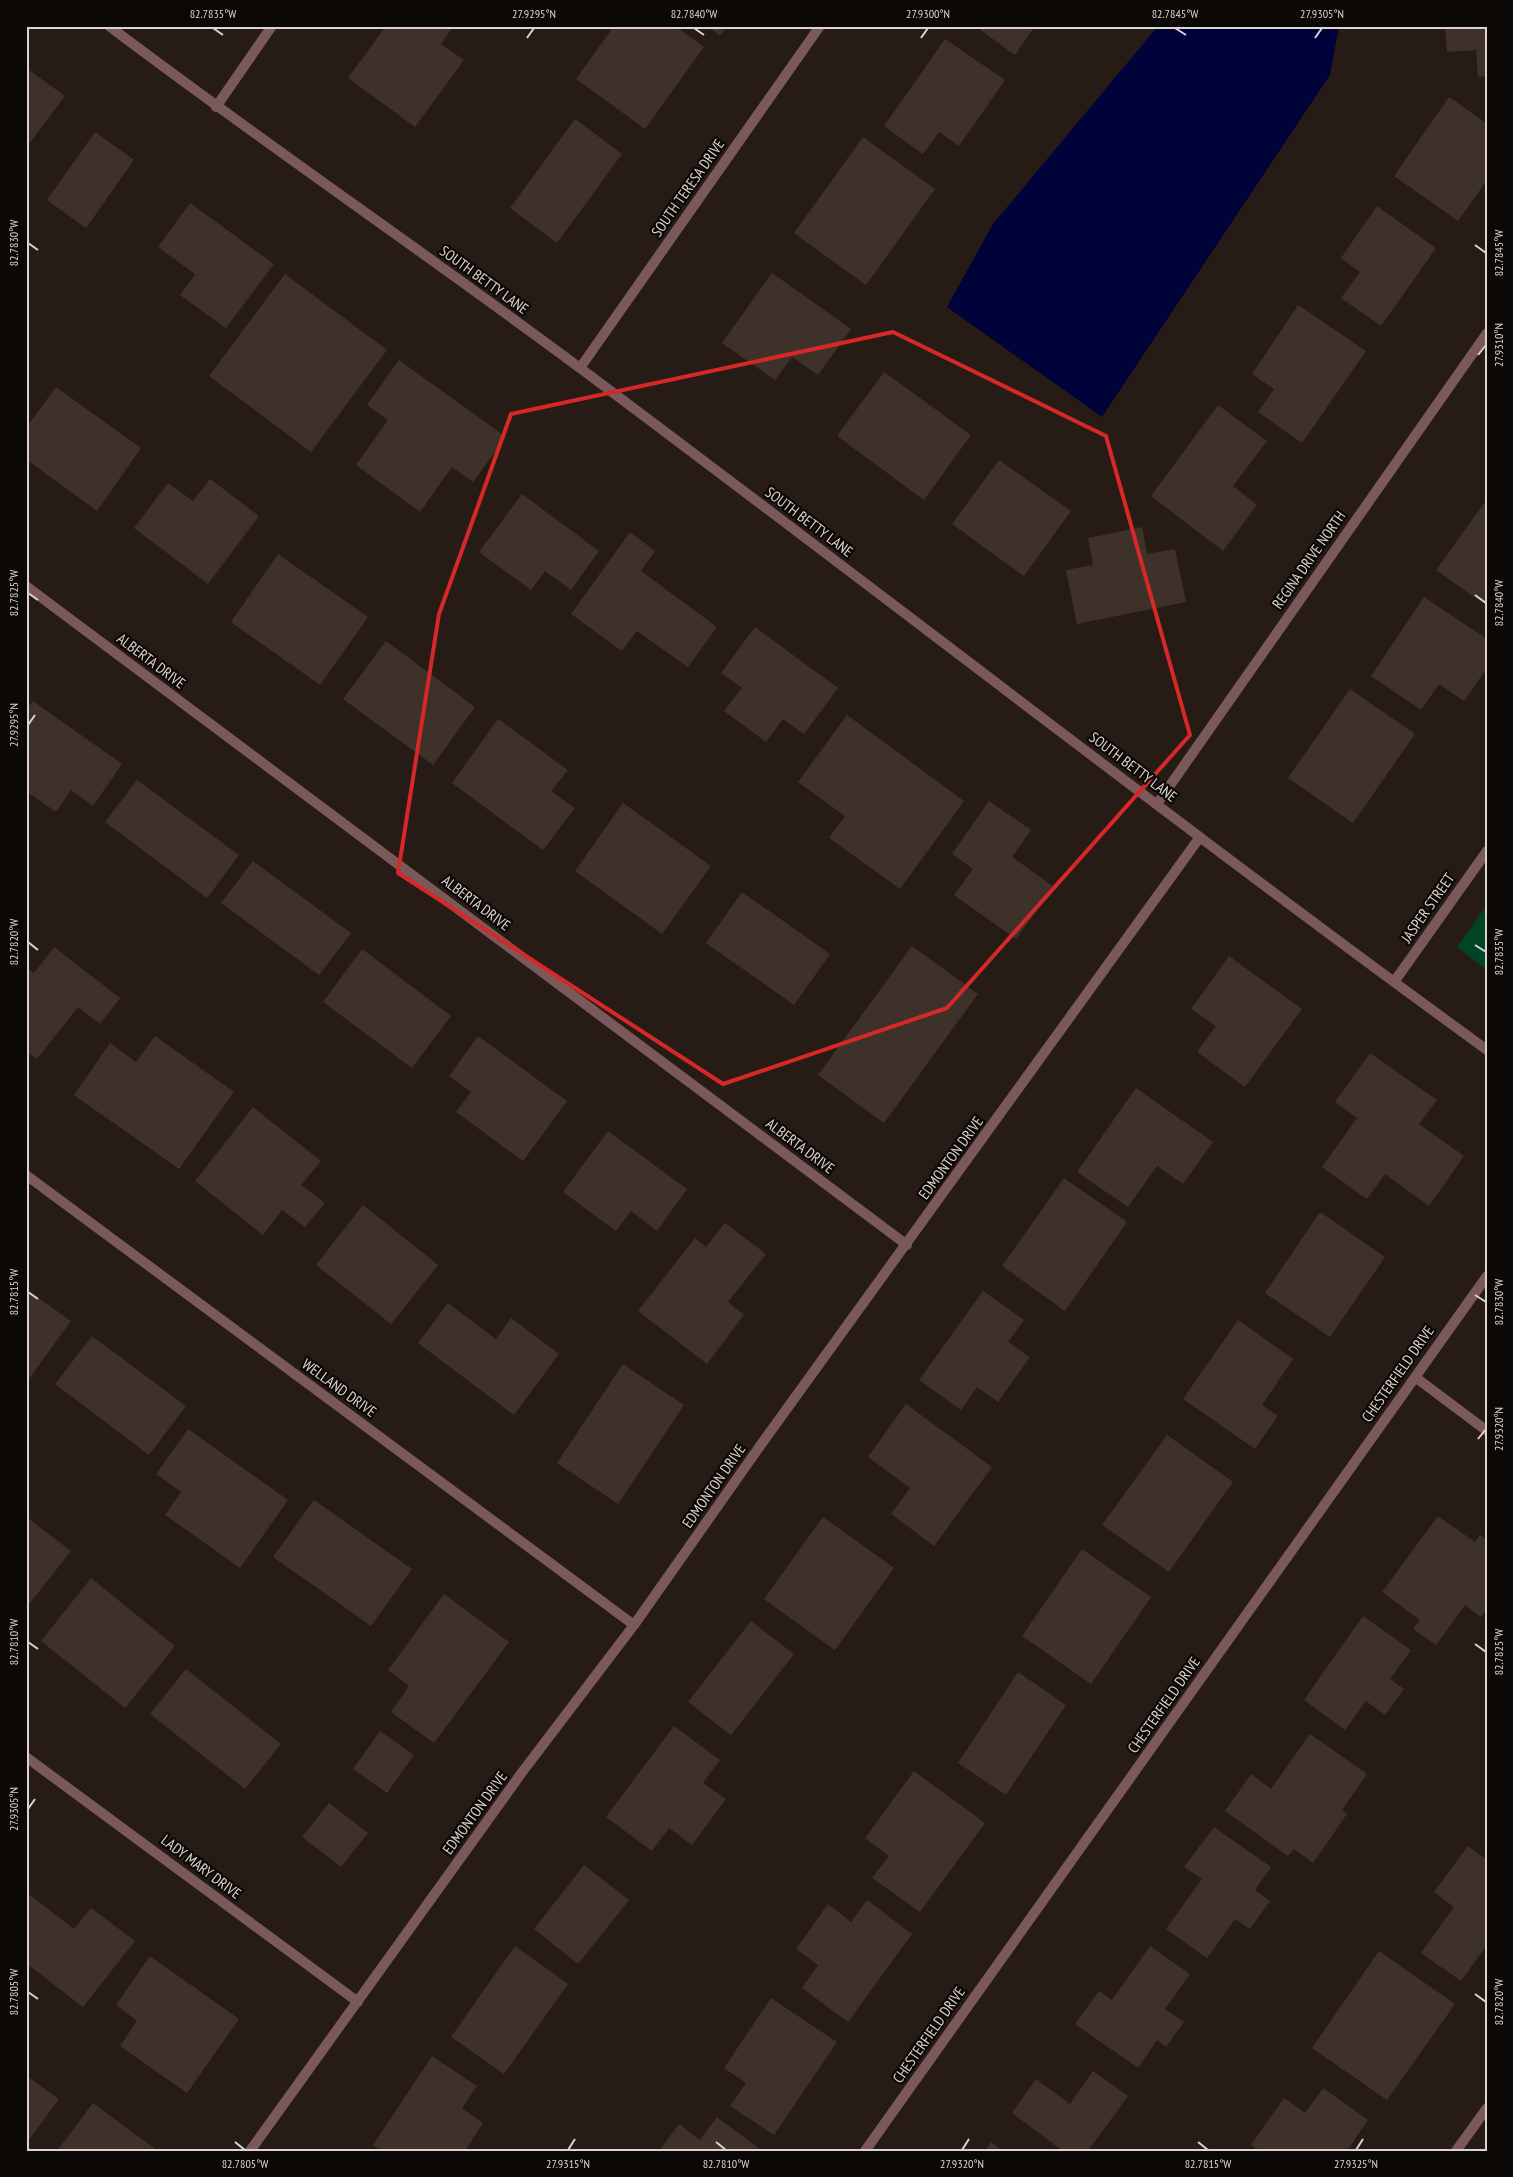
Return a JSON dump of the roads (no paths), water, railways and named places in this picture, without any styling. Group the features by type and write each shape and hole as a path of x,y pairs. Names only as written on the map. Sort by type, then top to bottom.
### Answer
{"street":[{"name":"SOUTH BETTY LANE","path":"109,26 216,106 580,368 1200,837 1487,1050"},
{"path":"216,106 272,26"},
{"name":"SOUTH TERESA DRIVE","path":"580,368 820,26"},
{"name":"REGINA DRIVE NORTH","path":"1157,804 1487,333"},
{"name":"ALBERTA DRIVE","path":"26,586 907,1245"},
{"name":"EDMONTON DRIVE","path":"250,2151 524,1771 634,1624 1200,837"},
{"name":"JASPER STREET","path":"1394,982 1487,851"},
{"name":"WELLAND DRIVE","path":"26,1175 634,1624"},
{"name":"CHESTERFIELD DRIVE","path":"865,2151 1487,1276"},
{"path":"1415,1377 1487,1431"},
{"name":"LADY MARY DRIVE","path":"26,1757 358,2002"},
{"path":"1456,2151 1487,2108"}]}
